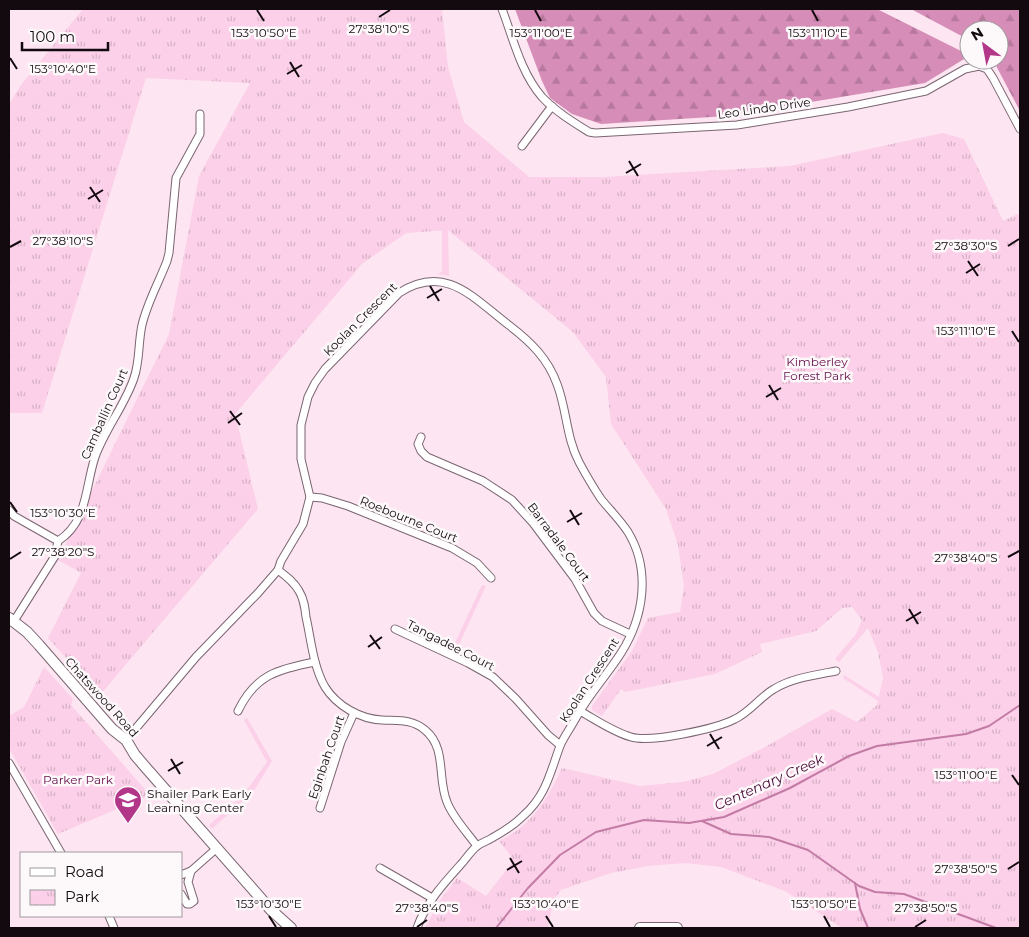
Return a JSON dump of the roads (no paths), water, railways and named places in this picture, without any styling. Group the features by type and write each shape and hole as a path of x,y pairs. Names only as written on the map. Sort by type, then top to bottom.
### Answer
{"street":[{"name":"Leo Lindo Drive","path":"502,9 520,57 539,92 552,106 583,128 595,133 737,125 848,107 926,91 966,68 979,66 986,69 993,78 1020,129"},
{"path":"522,146 552,106"},
{"name":"Camballin Court","path":"11,620 55,556 58,541 69,534 80,514 96,455 135,376 144,315 168,262 176,178 200,134 200,114"},
{"name":"Koolan Crescent","path":"126,740 196,657 278,570 281,561 303,524 310,497 301,458 300,439 303,411 315,383 325,369 399,293 410,285 432,280 452,284 467,293 524,337 537,350 550,368 558,385 568,432 578,460 596,491 621,522 633,543 641,571 642,592 639,616 621,653 580,711 560,745 551,775 536,802 516,823 477,846 432,898 417,928"},
{"name":"Barradale Court","path":"421,437 418,444 421,451 427,456 483,481 512,500 533,523 575,579 594,613 602,621 630,634"},
{"name":"Roebourne Court","path":"310,497 322,498 348,506 452,548 478,563 491,578"},
{"path":"9,510 14,516 58,541"},
{"path":"278,570 292,581 302,597 315,662 322,680 332,696 354,713 381,720 406,720 416,724 432,737 439,753 442,782 447,803 477,846"},
{"name":"Chatswood Road","path":"11,620 39,644 112,729 126,740 135,755 271,910 291,928"},
{"name":"Tangadee Court","path":"395,629 468,663 493,677 516,699 548,735 560,745"},
{"path":"238,711 244,697 257,682 266,676 315,662"},
{"path":"580,711 619,733 632,738 647,739 721,725 736,719 773,689 789,682 836,671"},
{"name":"Eginbah Court","path":"320,808 342,742 354,713"},
{"path":"9,762 61,852"},
{"path":"182,875 191,871 217,848"},
{"path":"380,868 432,898"},
{"path":"182,896 187,904 194,901 188,882 191,871"},
{"name":"Chatswood Road","path":"271,910 281,928"},
{"path":"640,928 678,928"}],"waterway":[{"name":"Centenary Creek","path":"496,928 528,888 560,855 596,832 644,820 689,823 724,817 790,788 849,756 877,746 966,734 989,726 1020,705"},
{"path":"702,821 731,834 769,837 808,850 859,886 875,892 904,894 996,928"},
{"path":"855,883 860,909 868,928"}],"place":[{"name":"Shailer Park Early Learning Center","path":"128,824"}],"park label":[{"name":"Kimberley Forest Park","path":"817,368"},
{"name":"Parker Park","path":"78,779"}]}
